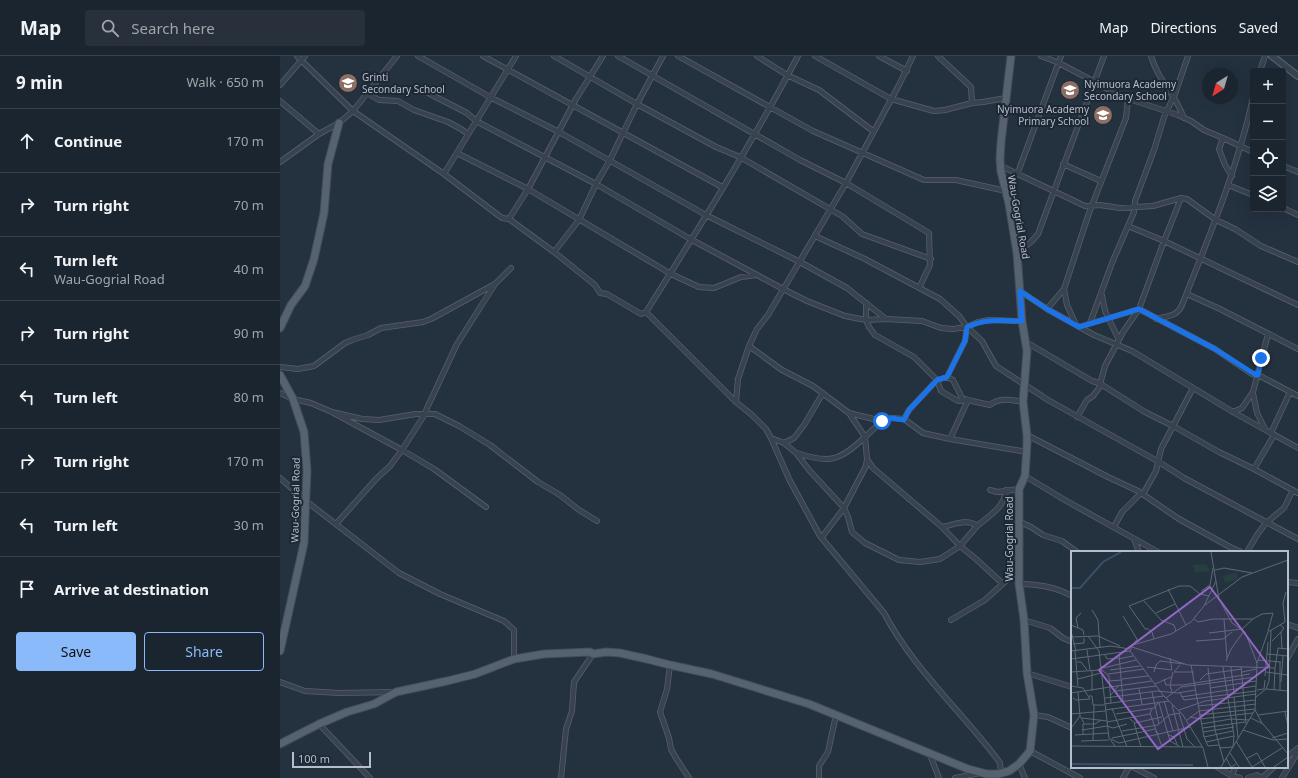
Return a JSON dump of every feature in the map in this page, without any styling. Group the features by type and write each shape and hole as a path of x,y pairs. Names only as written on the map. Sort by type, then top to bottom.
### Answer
{"main road":[{"name":"Wau-Gogrial Road","path":"1011,56 1001,142 1001,166 1017,253 1022,321 1027,351 1023,402 1027,435 1027,452 1025,476 1019,489 1018,520 1019,584 1024,620 1026,673 1034,715 1030,751"},
{"path":"280,328 291,304 305,286 314,259 324,213 328,164 339,123"},
{"name":"Wau-Gogrial Road","path":"280,375 293,399 304,432 307,470 304,543 280,651"},
{"path":"280,744 319,724 347,712 374,704 396,692 475,674 514,660 544,654 590,652 593,654 606,652 620,653 670,666 712,674 809,704 968,769 982,773 993,774 1009,770 1019,764 1030,751"}],"street":[{"path":"297,56 353,111 444,174 502,218 509,219 554,252 595,285 600,292 607,294 641,314 646,312 692,240 722,187 755,134 798,56"},
{"path":"280,85 305,56"},
{"path":"280,162 319,134 339,123 353,111 397,56"},
{"path":"418,56 490,97 610,160 706,215 800,262 847,288 886,319"},
{"path":"483,56 722,187"},
{"path":"444,174 500,82 506,69 516,56"},
{"path":"554,56 637,104 716,147 740,157 830,209 842,216 862,234 931,259"},
{"path":"509,219 528,189 576,99 603,56"},
{"path":"618,56 800,160 846,183 929,233 930,265 919,288"},
{"path":"554,252 579,220 596,184 610,160 637,104 663,56"},
{"path":"678,56 769,108 813,131 924,180 956,180 1006,191"},
{"path":"757,56 787,75 819,90 873,131"},
{"path":"815,56 891,99 934,111 1006,98"},
{"path":"879,56 907,71"},
{"path":"736,402 738,379 749,346 757,330 768,315 846,183 907,71 913,56"},
{"path":"938,56 971,87 972,103"},
{"path":"1041,56 1059,63 1128,99 1184,118 1204,130 1250,151"},
{"path":"1018,175 1061,56"},
{"path":"1017,253 1036,238 1104,56"},
{"path":"1151,56 1155,69 1173,97 1184,118"},
{"path":"1090,323 1134,212 1135,201 1154,150 1166,111 1173,97 1188,56"},
{"path":"1261,68 1265,56"},
{"path":"1272,56 1298,76"},
{"path":"367,93 379,100 398,102 414,110 448,122 468,134"},
{"path":"428,93 466,113 476,121 596,184 692,240 783,289 807,301 845,316 866,320 886,319 922,321 941,328 953,329 967,327 978,322 989,320 1022,321"},
{"path":"1047,309 1064,289 1091,206 1126,118 1128,99"},
{"path":"280,101 319,134"},
{"path":"1156,318 1176,314 1181,308 1232,176 1252,104"},
{"path":"1223,138 1219,150 1225,166 1232,176"},
{"path":"457,153 528,189 671,274 699,287 714,288 741,277 757,275"},
{"path":"1063,164 1101,180"},
{"path":"1001,166 1083,206 1100,205 1120,208 1158,206 1181,198 1190,200 1216,220 1235,229 1262,246 1298,262"},
{"path":"1286,167 1298,172"},
{"path":"1228,185 1250,194"},
{"path":"1077,417 1087,400 1096,393 1101,384 1106,366 1118,342 1139,309 1181,198"},
{"path":"1286,209 1298,215"},
{"path":"1128,226 1298,305"},
{"path":"815,236 865,259 940,299 959,316 967,327 982,341 996,366 1024,385 1077,417 1159,462 1184,478 1267,521 1298,539"},
{"path":"336,524 376,479 390,466 402,450 425,414 449,361 495,284 511,268"},
{"path":"280,367 298,369 314,366 325,357 352,340 368,335 381,328 423,322 431,319 495,284"},
{"path":"1064,289 1067,306 1078,326"},
{"path":"1020,291 1047,309 1100,338 1118,342 1233,412 1298,448"},
{"path":"1101,293 1103,305 1118,342"},
{"path":"1187,294 1220,309 1298,349"},
{"path":"866,303 866,320 869,327 875,334 914,357 937,380 941,391 948,396 958,401 968,400"},
{"path":"1078,326 1108,319 1139,309 1210,346 1252,374 1258,375 1298,396"},
{"path":"646,312 736,402 766,429 789,479 822,537 884,613 890,626 918,665 998,760 1000,763 1001,773"},
{"path":"947,377 965,341 967,327"},
{"path":"1233,412 1242,408 1253,392 1268,334"},
{"path":"1026,342 1090,380 1101,384 1145,412 1298,493"},
{"path":"749,346 782,370 813,386 849,413 865,437 867,459 866,466 844,508 822,537"},
{"path":"904,420 909,410 937,380 947,377 953,380 962,398 968,400 990,404 1001,399 1023,402"},
{"path":"1114,527 1122,512 1142,493 1156,471 1161,449 1193,388"},
{"path":"280,392 293,399 299,399 332,412 402,450 434,469 486,507"},
{"path":"1253,392 1258,413 1270,433"},
{"path":"1254,469 1290,392"},
{"path":"784,443 794,438 804,425 823,393"},
{"path":"950,440 968,400"},
{"path":"332,412 362,419 379,420 409,415 435,414 490,444 538,482 560,495 579,510 597,521"},
{"path":"849,413 882,421"},
{"path":"796,453 811,458 832,460 851,451 882,421 891,418 904,420 922,433 950,440 1027,452"},
{"path":"1027,435 1142,493 1179,518 1230,548 1238,551"},
{"path":"771,438 784,443 796,453 844,508 852,532 865,542 899,560 920,562 940,559 960,546 977,526 1001,506 1006,498 1006,490"},
{"path":"867,459 873,468 942,527 960,546 1002,583"},
{"path":"1025,476 1156,551"},
{"path":"280,478 306,501 399,573 440,594 504,621 514,630 514,660"},
{"path":"990,490 998,492 1019,489"},
{"path":"1248,551 1267,521 1283,510 1293,490"},
{"path":"1018,520 1043,535 1062,541 1076,551"},
{"path":"942,527 964,522 973,523 977,526"},
{"path":"1134,539 1139,551"},
{"path":"951,620 985,600 1019,569"},
{"path":"1288,582 1298,583"},
{"path":"1019,584 1045,587 1071,596"},
{"path":"1024,620 1050,628 1063,638 1071,642"},
{"path":"1288,624 1298,628"},
{"path":"1288,657 1298,639"},
{"path":"561,778 566,729 572,711 574,682 593,654"},
{"path":"670,666 667,689 660,712 669,738 671,749 690,778"},
{"path":"1026,673 1071,687"},
{"path":"280,682 305,690 339,694 396,692"},
{"path":"819,778 819,766 828,752 836,715"},
{"path":"1034,715 1048,716 1071,728"},
{"path":"319,724 370,778"},
{"path":"1288,756 1298,748"},
{"path":"1030,751 1080,778"},
{"path":"1289,778 1283,776 1298,752"},
{"path":"932,754 939,778"},
{"path":"1019,764 1025,778"},
{"path":"1135,768 1154,778"},
{"path":"1219,768 1230,776 1240,778"},
{"path":"1248,778 1257,775 1262,778 1273,768"},
{"path":"955,778 982,773"},
{"path":"1119,778 1124,776"}],"place":[{"name":"Grinti Secondary School","path":"348,83"},
{"name":"Nyimuora Academy Secondary School","path":"1070,90"},
{"name":"Nyimuora Academy Primary School","path":"1103,115"}],"route":[{"path":"882,421 891,418 904,420 909,410 937,380 947,377 965,341 967,327 978,322 989,320 1022,321 1020,291 1047,309 1079,327 1139,309 1215,349 1252,374 1258,375 1261,358"}]}
